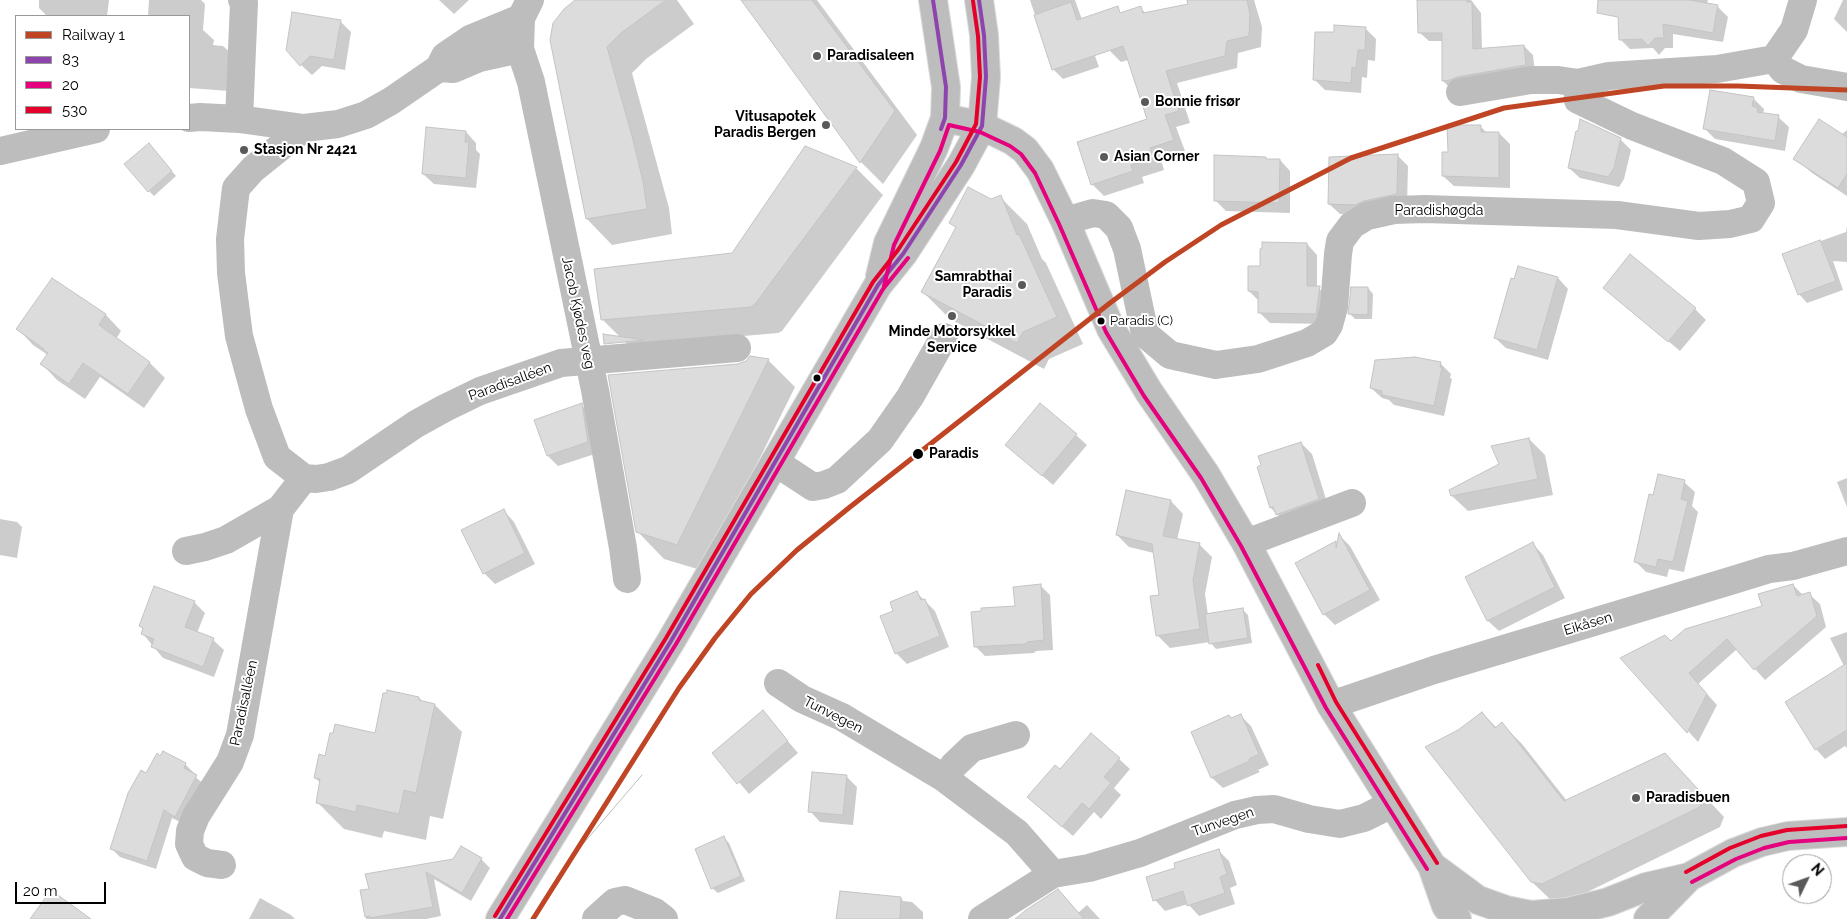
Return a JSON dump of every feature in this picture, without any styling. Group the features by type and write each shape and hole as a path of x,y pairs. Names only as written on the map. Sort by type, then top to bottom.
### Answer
{"street":[{"path":"239,119 244,3 242,0"},
{"path":"878,285 888,243 934,148 945,118 946,87 933,0"},
{"path":"500,919 633,704 878,285 903,254 961,165 982,126 986,77 980,0"},
{"path":"1460,92 1531,80 1558,80 1578,83 1609,76 1717,69 1774,59 1794,30 1804,0"},
{"name":"Jacob Kjødes veg","path":"190,118 239,119 304,128 338,124 366,115 391,101 439,68 445,56 470,39 525,9"},
{"name":"Jacob Kjødes veg","path":"525,9 520,49 542,81 536,109 595,390 627,579"},
{"name":"Jacob Kjødes veg","path":"439,68 453,69 479,58 520,49"},
{"path":"1774,59 1782,70 1801,79 1847,87"},
{"name":"Paradishøgda","path":"1065,221 1093,213 1106,215 1119,228 1127,249 1145,334 1170,355 1216,365 1258,359 1307,343 1324,333 1329,325 1334,307 1340,241 1352,225 1367,216 1394,210 1425,209 1617,216 1699,226 1730,224 1751,219 1761,203 1756,182 1722,161 1632,126 1578,100 1578,83"},
{"path":"945,118 982,126 1013,141 1024,150 1040,170 1065,221 1111,329 1150,392 1206,475 1246,544 1331,704 1432,866 1446,906 1457,919"},
{"path":"304,128 254,169 236,188 230,239 231,273 239,336 259,409 277,456 304,478"},
{"path":"0,151 92,130"},
{"path":"775,462 812,487 837,480 880,440 910,397 944,337"},
{"name":"Paradisalléen","path":"186,551 226,540 280,508 304,478 329,477 348,470 416,424 480,391 561,363 736,348"},
{"path":"1246,544 1352,503"},
{"name":"Paradisalléen","path":"222,865 208,863 195,857 189,844 190,831 196,816 230,762 240,735 280,508"},
{"name":"Eikåsen","path":"1331,704 1434,670 1738,578 1769,569 1794,566 1847,551"},
{"name":"Tunvegen","path":"778,684 802,699 842,717 944,778 1017,833 1053,874"},
{"path":"944,778 954,765 972,748 1016,736"},
{"name":"Tunvegen","path":"982,919 1053,874 1089,868 1140,853 1235,815 1257,810 1274,809 1309,819 1340,824 1364,818 1392,804"},
{"path":"1432,866 1478,900 1506,910 1532,915 1569,917 1646,887 1689,877 1733,853 1762,842 1788,836 1847,832"},
{"path":"1648,919 1689,877"},
{"path":"596,919 612,904 622,900 642,906 659,914 664,919"}],"building":[{"path":"575,0 666,0 621,33 607,47 632,136 643,181 647,209 586,219 550,40 553,23 564,9"},
{"name":"Paradisaleen","path":"741,0 812,0 895,111 860,163"},
{"path":"1187,0 1247,0 1250,14 1249,36 1227,41 1225,56 1166,71 1179,111 1165,115 1174,140 1150,148 1153,158 1131,165 1133,171 1091,185 1077,142 1147,119 1123,46 1052,70 1034,15 1071,2 1077,20 1118,6 1120,13 1141,6 1143,13 1188,4"},
{"path":"1417,0 1467,0 1467,2 1472,2 1473,49 1524,45 1526,65 1442,81 1442,33 1418,33"},
{"path":"1598,0 1690,0 1718,5 1713,33 1663,24 1664,38 1655,38 1648,46 1642,39 1619,40 1618,17 1597,13"},
{"path":"292,12 341,20 334,60 310,56 300,66 286,50"},
{"path":"1334,25 1366,27 1365,50 1358,50 1356,68 1352,67 1351,83 1313,80 1315,32 1334,32"},
{"path":"1710,90 1754,97 1752,106 1758,108 1757,112 1779,115 1775,141 1703,129"},
{"path":"1580,119 1621,138 1614,168 1608,177 1568,168"},
{"path":"1819,119 1847,137 1847,174 1838,188 1793,159"},
{"path":"1447,125 1481,125 1481,132 1499,132 1499,178 1442,176 1442,152 1448,152"},
{"path":"426,127 466,131 465,142 469,142 466,178 422,174"},
{"path":"149,143 172,171 148,192 124,164"},
{"path":"805,146 857,167 755,304 751,307 601,320 594,269 732,253"},
{"path":"1398,154 1397,194 1364,201 1355,205 1328,204 1329,157"},
{"path":"1214,155 1280,159 1279,203 1214,201"},
{"path":"968,187 991,199 1001,195 1017,235 1019,234 1057,317 1023,332 1017,343 921,292 956,227 949,223"},
{"path":"1820,240 1836,281 1798,295 1782,254"},
{"path":"1262,242 1307,243 1307,286 1320,286 1316,314 1258,313 1258,292 1248,291 1248,266 1260,266"},
{"path":"1630,254 1696,308 1668,342 1603,288"},
{"path":"1518,266 1558,277 1537,350 1494,338 1511,278 1514,279"},
{"path":"52,278 106,314 99,325 150,362 128,394 83,363 69,384 40,364 48,353 16,329"},
{"path":"1351,287 1368,287 1368,315 1348,314"},
{"path":"603,334 644,340 604,344"},
{"path":"750,356 769,359 677,545 636,532 608,375 738,364 746,361"},
{"path":"1415,357 1441,362 1440,367 1442,368 1434,406 1382,395 1382,391 1370,388 1375,360"},
{"path":"582,403 588,442 547,456 534,420"},
{"path":"1040,403 1077,434 1042,476 1005,445"},
{"path":"1529,438 1538,479 1451,496 1449,490 1499,464 1491,446"},
{"path":"1301,442 1319,499 1276,515 1273,507 1270,508 1257,467 1261,465 1258,456"},
{"path":"1658,474 1685,480 1681,499 1688,501 1673,562 1658,559 1656,567 1634,562 1649,494 1653,495"},
{"path":"1126,490 1171,500 1163,536 1200,543 1193,580 1200,629 1156,636 1150,596 1159,595 1152,544 1116,535"},
{"path":"504,509 525,553 483,574 461,530"},
{"path":"1339,533 1370,590 1323,615 1295,563 1336,541 1336,548"},
{"path":"1533,542 1555,587 1487,621 1465,577"},
{"path":"1041,584 1044,640 1024,644 974,647 971,612 981,611 981,608 1015,606 1013,587"},
{"path":"1793,584 1797,596 1810,592 1817,616 1754,670 1727,639 1689,673 1707,694 1687,733 1620,658 1665,635 1671,641 1685,629 1762,606 1758,594"},
{"path":"154,586 195,601 185,627 214,638 203,667 151,647 154,639 141,634 143,628 139,626"},
{"path":"917,591 921,600 925,599 940,636 895,654 880,616 893,611 890,602"},
{"path":"1243,608 1248,638 1209,644 1205,614"},
{"path":"1847,663 1847,730 1815,750 1785,702"},
{"path":"387,690 419,697 419,700 435,704 416,793 404,790 399,814 357,805 356,812 316,803 320,779 314,778 319,754 325,756 330,733 333,733 335,724 375,733 383,693 387,693"},
{"path":"763,710 788,741 737,784 712,753"},
{"name":"Paradisbuen","path":"1482,712 1495,728 1502,722 1564,801 1665,753 1704,796 1700,807 1542,884 1531,882 1425,747 1458,730"},
{"path":"1241,714 1259,754 1249,759 1250,761 1211,778 1191,732 1229,715 1231,718"},
{"path":"1091,733 1120,758 1104,777 1111,783 1089,809 1082,803 1062,827 1027,797 1055,765 1060,769"},
{"path":"163,751 186,763 184,768 197,775 175,817 164,810 147,861 110,849 128,793 141,770 146,773 157,753 160,756"},
{"path":"812,772 847,775 843,815 808,812"},
{"path":"724,836 741,876 711,889 695,849"},
{"path":"461,846 482,858 462,893 426,872 433,907 370,918 370,916 365,917 360,890 369,889 365,874 453,859"},
{"path":"1219,849 1227,874 1220,877 1225,893 1187,906 1183,891 1153,901 1146,877 1175,868 1174,863"},
{"path":"1058,889 1084,919 1015,919 1026,910"},
{"path":"51,890 91,919 30,919"},
{"path":"840,891 901,897 900,919 836,919"}],"tram line":[{"path":"577,851 642,775"}],"rail line":[{"name":"1","path":"533,919 679,688 715,638 751,594 797,550 850,507 1110,303 1165,262 1221,225 1351,158 1504,108 1664,86 1738,86 1847,90"}],"transit line":[{"name":"83","path":"933,0 946,87 945,118 941,129"},
{"name":"83","path":"500,919 671,641 878,285 903,254 961,165 982,126 986,77 984,35 979,0"},
{"name":"530","path":"495,916 666,638 873,282 898,250 956,162 976,124 980,77 978,36 973,1"},
{"name":"20","path":"884,286 894,245 940,151 949,125 980,132 1010,146 1021,154 1035,173 1106,332 1144,396 1201,478 1241,546 1326,708 1427,869"},
{"name":"20","path":"507,919 676,644 883,289 908,258"},
{"name":"530","path":"1318,665 1336,702 1437,863"},
{"name":"530","path":"1686,872 1730,848 1761,836 1787,830 1847,826"},
{"name":"20","path":"1692,882 1736,859 1764,848 1789,842 1847,838"}],"place":[{"name":"Paradisaleen","path":"817,56"},
{"name":"Bonnie frisør","path":"1145,102"},
{"name":"Vitusapotek Paradis Bergen","path":"826,125"},
{"name":"Stasjon Nr 2421","path":"244,150"},
{"name":"Asian Corner","path":"1104,157"},
{"name":"Samrabthai Paradis","path":"1022,285"},
{"name":"Minde Motorsykkel Service","path":"952,316"},
{"name":"Paradis (C)","path":"1101,321"},
{"name":"Paradis","path":"918,454"},
{"name":"Paradisbuen","path":"1636,798"}]}
